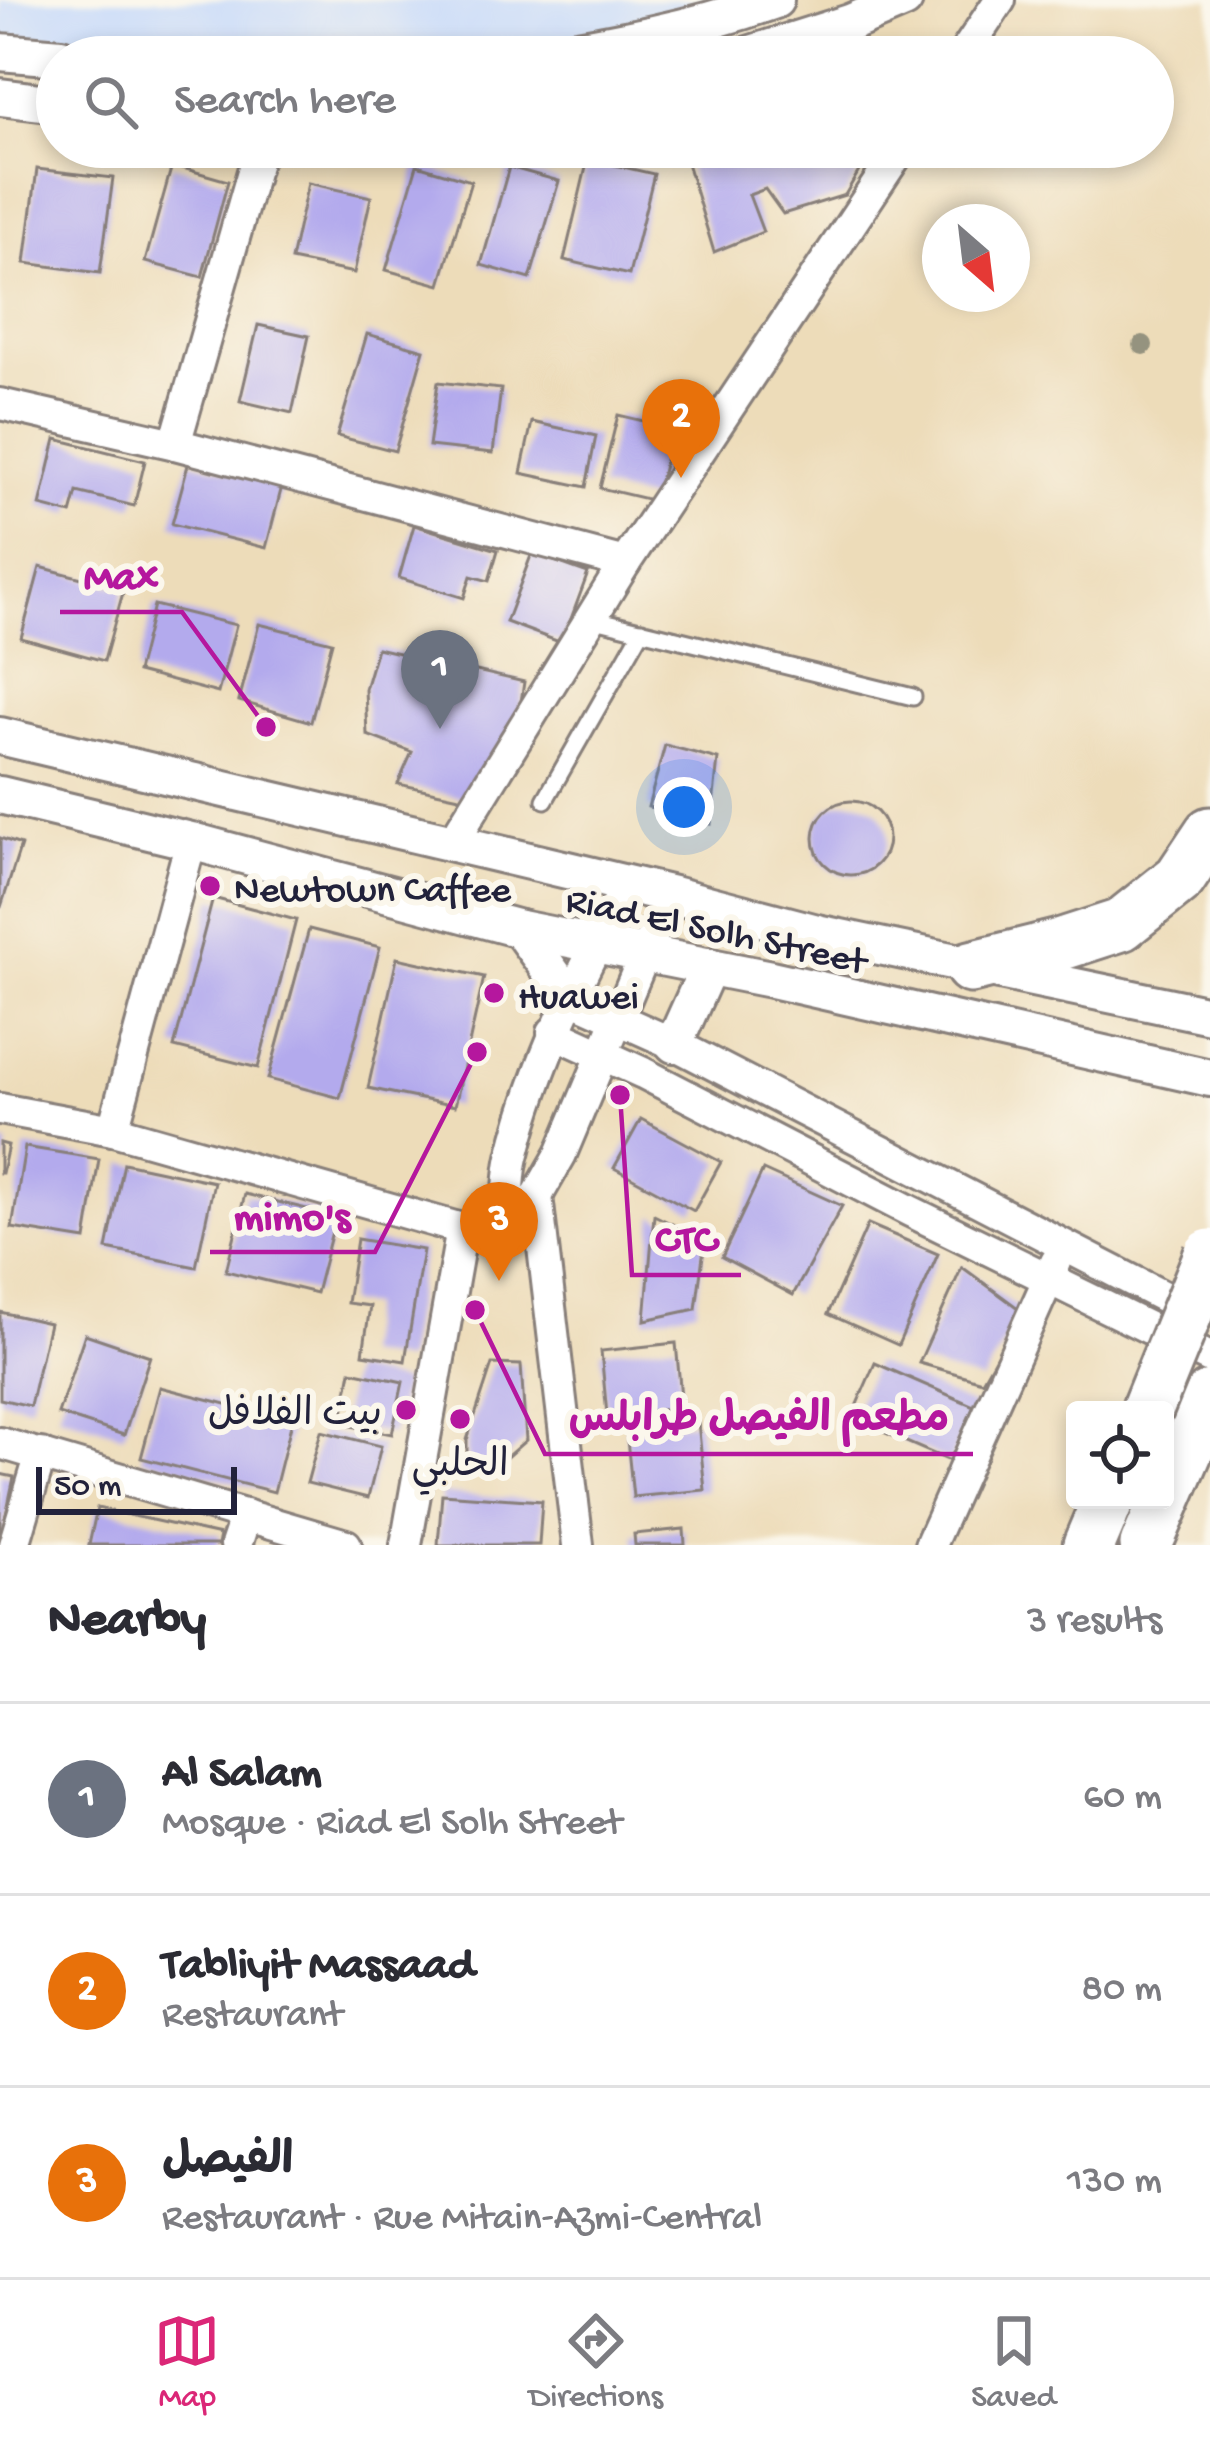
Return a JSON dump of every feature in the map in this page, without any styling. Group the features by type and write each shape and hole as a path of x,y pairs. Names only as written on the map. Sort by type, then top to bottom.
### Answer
{"highway":[{"path":"971,967 1121,925 1180,878 1210,832"},
{"path":"1151,1401 1210,1255"},
{"path":"1146,1545 1210,1397"},
{"path":"1089,1545 1104,1509"}],"street":[{"path":"639,36 776,0"},
{"path":"809,36 904,0"},
{"path":"976,36 1000,0"},
{"path":"0,52 36,55"},
{"path":"0,98 36,102"},
{"path":"175,445 254,168"},
{"path":"451,845 625,563 888,168"},
{"path":"2,412 175,445 625,563"},
{"name":"Riad El Solh Street","path":"0,736 817,933 1210,1015"},
{"name":"Riad El Solh Street","path":"0,795 520,928 1210,1078"},
{"path":"113,1130 191,841"},
{"path":"508,1221 512,1160 554,1032 628,885"},
{"path":"0,1109 113,1130 462,1229 497,1228 537,1196 561,1154 673,895"},
{"path":"520,928 569,997 674,1044 1210,1321"},
{"path":"674,1044 709,966"},
{"path":"554,1032 1210,1358"},
{"path":"537,1196 578,1545"},
{"path":"406,1545 462,1229"},
{"path":"930,1545 1064,1246"},
{"path":"0,1443 241,1530 346,1545"},
{"path":"14,1545 41,1454"}],"lane":[{"path":"591,618 913,697"},
{"path":"545,800 642,630"}],"shaded area":[{"path":"0,0 796,0 738,19 645,36 36,36 36,48 0,41"}],"building":[{"path":"171,168 228,181 202,277 145,262"},
{"path":"416,168 471,181 440,285 386,270"},
{"path":"509,168 559,181 530,279 481,265"},
{"path":"586,168 628,168 654,174 629,275 564,260"},
{"path":"689,168 861,168 845,195 783,214 765,189 749,195 763,232 714,252"},
{"path":"37,169 113,178 100,273 25,263"},
{"path":"308,183 371,197 354,273 291,260"},
{"path":"258,325 309,336 292,413 240,401"},
{"path":"367,334 424,350 395,451 337,436"},
{"path":"438,382 501,389 493,453 429,446"},
{"path":"618,415 673,428 655,501 600,488"},
{"path":"532,422 596,436 586,487 521,473"},
{"path":"56,439 145,461 134,506 77,492 71,514 40,506"},
{"path":"189,461 282,486 266,548 172,524"},
{"path":"414,525 498,550 489,581 471,576 464,598 399,578"},
{"path":"532,553 588,573 562,643 506,622"},
{"path":"40,567 124,589 104,661 21,638"},
{"path":"154,605 236,625 218,693 137,672"},
{"path":"259,624 332,642 311,722 239,701"},
{"path":"377,648 524,682 518,722 469,799 398,784 412,752 367,735 365,689"},
{"path":"665,745 718,759 711,824 648,807"},
{"path":"851,801 877,812 888,838 877,864 851,875 825,864 814,838 825,812"},
{"path":"0,838 21,845 1,907 0,907"},
{"path":"213,898 296,920 258,1068 174,1047"},
{"path":"309,929 380,947 340,1098 268,1079"},
{"path":"397,958 484,977 455,1106 368,1088"},
{"path":"641,1119 721,1162 694,1211 614,1168"},
{"path":"0,1143 8,1145 2,1173 0,1173"},
{"path":"25,1147 99,1159 86,1240 12,1228"},
{"path":"124,1163 214,1182 196,1267 107,1249"},
{"path":"763,1170 842,1206 793,1295 722,1257"},
{"path":"245,1194 336,1216 316,1293 226,1271"},
{"path":"654,1215 705,1240 696,1309 645,1320"},
{"path":"868,1224 938,1254 898,1345 828,1314"},
{"path":"357,1239 423,1250 405,1361 363,1354 370,1306 347,1303"},
{"path":"962,1267 1022,1311 982,1381 919,1363"},
{"path":"0,1312 49,1323 30,1406 0,1399"},
{"path":"85,1334 150,1356 124,1435 58,1414"},
{"path":"676,1343 682,1408 607,1415 601,1351"},
{"path":"875,1363 974,1406 950,1461 851,1418"},
{"path":"492,1364 521,1365 526,1440 501,1462 467,1463 467,1440"},
{"path":"351,1371 403,1382 392,1434 341,1424"},
{"path":"160,1387 292,1421 274,1492 141,1458"},
{"path":"698,1422 705,1490 633,1497 626,1430"},
{"path":"321,1431 381,1446 368,1498 307,1483"},
{"path":"0,1474 14,1477 2,1534 0,1534"},
{"path":"442,1494 542,1501 539,1545 438,1545"},
{"path":"97,1508 220,1535 218,1545 89,1545"},
{"path":"684,1529 685,1545 635,1545 634,1534"}],"place":[{"name":"Tabliyit Massaad","path":"681,478"},
{"name":"Max","path":"266,727"},
{"name":"Al Salam","path":"440,729"},
{"name":"Newtown Caffee","path":"210,886"},
{"name":"Huawei","path":"494,993"},
{"name":"mimo's","path":"477,1052"},
{"name":"CTC","path":"620,1095"},
{"name":"الفيصل","path":"499,1281"},
{"name":"مطعم الفيصل طرابلس","path":"475,1310"},
{"name":"بيت الفلافل","path":"406,1410"},
{"name":"الحلبي","path":"460,1419"}]}
